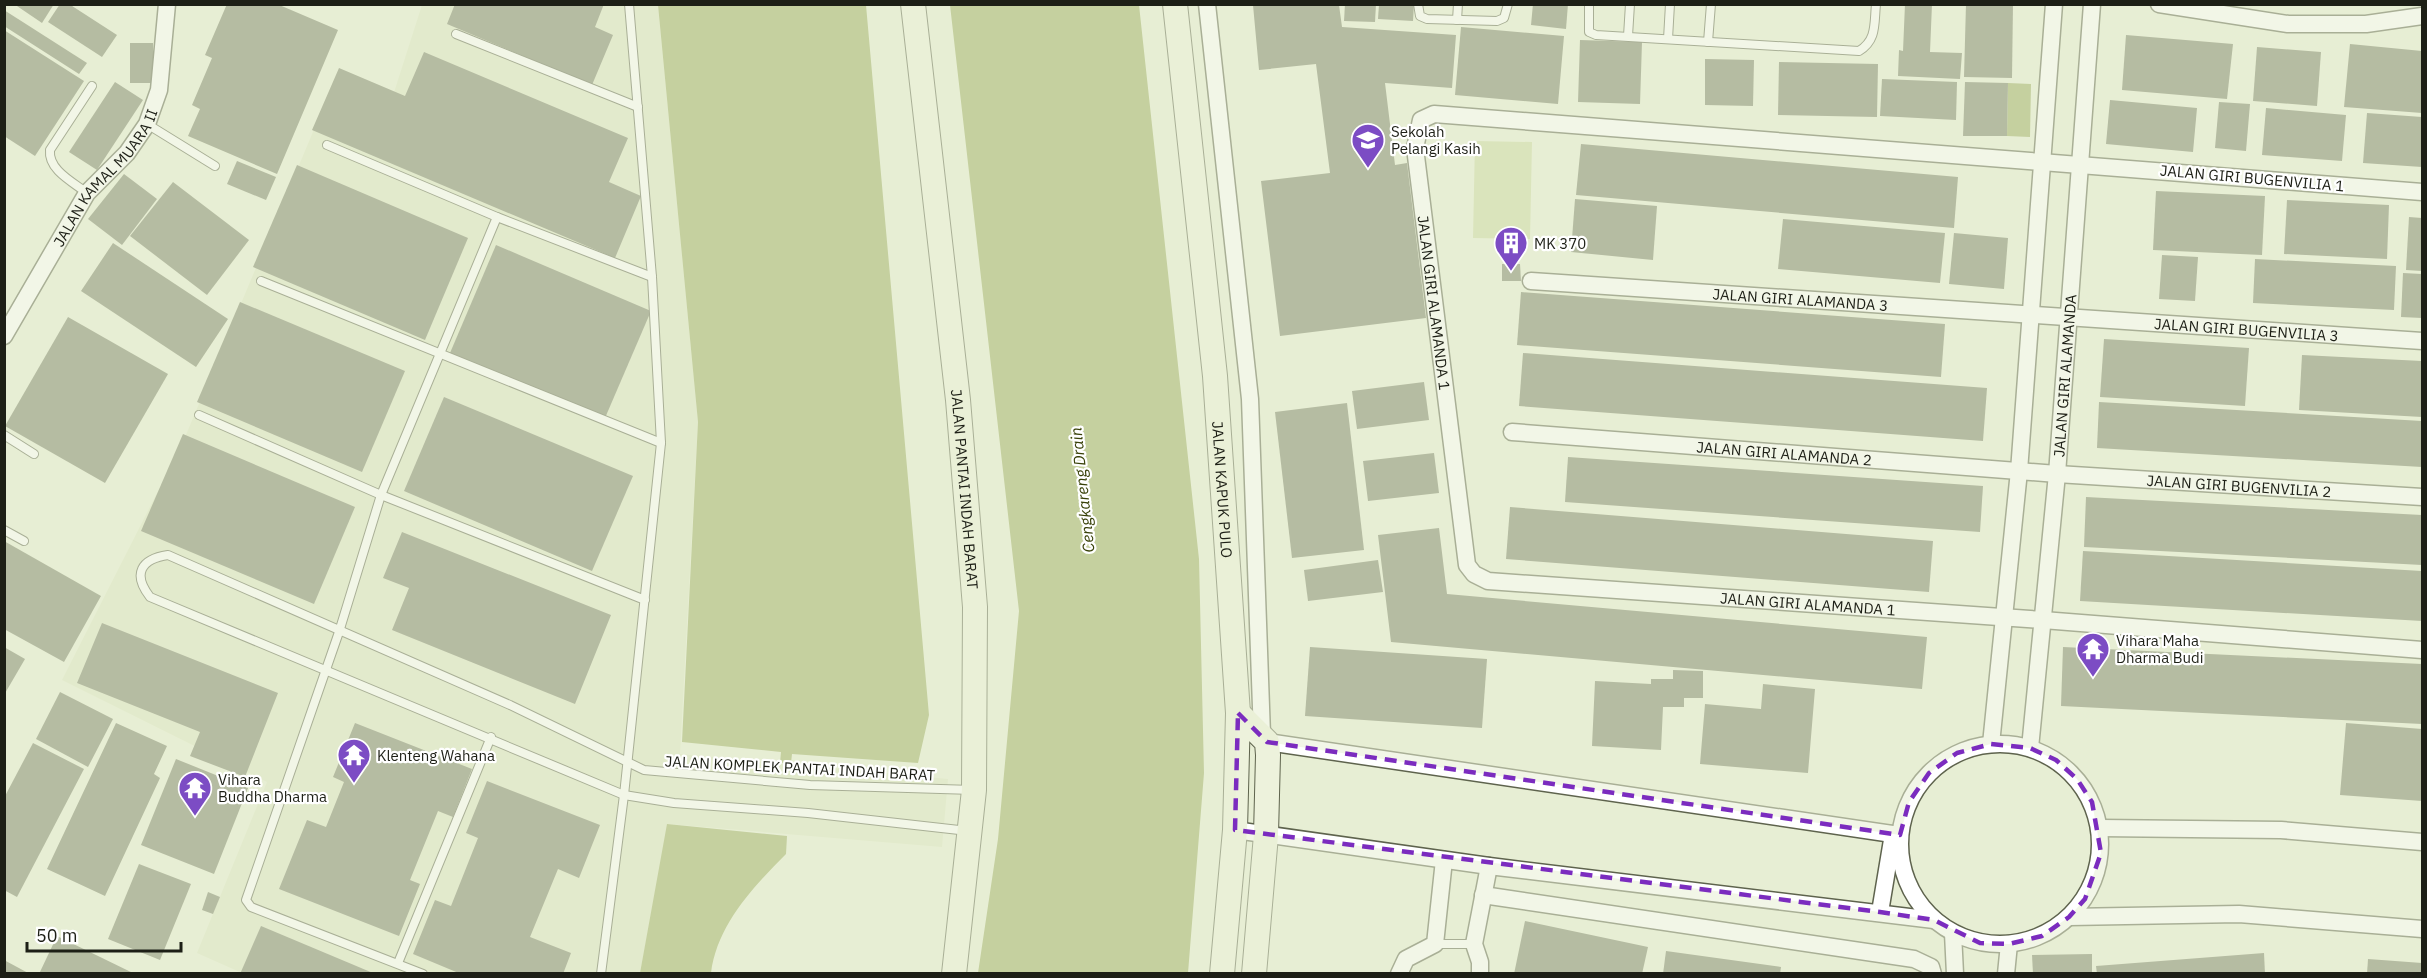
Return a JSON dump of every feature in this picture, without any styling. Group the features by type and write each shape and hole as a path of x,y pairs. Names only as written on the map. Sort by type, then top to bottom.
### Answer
{"main road":[{"name":"JALAN PANTAI INDAH BARAT","path":"913,4 958,400 975,607 974,790 954,974"},
{"name":"JALAN KAPUK PULO","path":"1175,4 1215,376 1238,713 1235,830 1222,974"},
{"path":"1238,713 1264,739 1266,835 1254,974"}],"street":[{"name":"JALAN KAMAL MUARA II","path":"4,336 87,193 127,153 147,124 159,90 167,4"},
{"path":"1207,4 1250,399 1264,739 1896,835"},
{"path":"1991,744 2019,471 2054,4"},
{"name":"JALAN GIRI ALAMANDA","path":"2030,748 2057,474 2082,164 2092,4"},
{"path":"2159,4 2288,24 2366,24 2422,16"},
{"name":"JALAN GIRI ALAMANDA 1","path":"2043,620 1488,581 1474,574 1467,565 1451,454 1415,148 1421,120 1434,114 2082,164"},
{"name":"JALAN GIRI BUGENVILIA 1","path":"2082,164 2422,192"},
{"name":"JALAN GIRI ALAMANDA 3","path":"1531,281 2069,317"},
{"name":"JALAN GIRI BUGENVILIA 3","path":"2069,317 2422,341"},
{"name":"JALAN GIRI ALAMANDA 2","path":"1512,432 2057,474"},
{"name":"JALAN GIRI BUGENVILIA 2","path":"2057,474 2422,497"},
{"path":"2043,620 2422,650"},
{"path":"1880,912 1896,835 1908,802 1929,773 1957,753 1991,744 2030,748 2056,760 2077,779 2092,802 2100,828 2101,853 2096,877 2085,899 2069,917 2042,936 2010,944 1980,943 1953,933 1934,920 1914,896 1902,867 1896,835"},
{"path":"2100,828 2281,830 2422,842"},
{"path":"1235,830 1489,866 1934,920"},
{"path":"1399,974 1406,959 1435,944 1444,860"},
{"path":"1480,974 1474,944 1489,866"},
{"path":"1483,895 1914,959 1931,967 1933,974"},
{"path":"2069,917 2239,914 2422,929"},
{"path":"1953,933 1955,974"},
{"path":"2007,974 2010,944"}],"lane":[{"path":"601,974 628,762 662,444 652,277 629,4"},
{"path":"1418,4 1420,16 1497,21 1504,18 1508,4"},
{"path":"1457,20 1458,4"},
{"path":"1589,4 1589,32 1596,35 1859,51 1869,45 1874,36 1876,4"},
{"path":"1628,36 1630,4"},
{"path":"1668,39 1670,4"},
{"path":"1708,42 1711,4"},
{"path":"456,34 638,107"},
{"path":"87,193 59,171 50,156 50,150 92,86"},
{"path":"147,124 215,166"},
{"path":"327,145 497,217 652,277"},
{"path":"423,974 251,907 247,903 324,670 339,632 381,495 497,217"},
{"path":"261,281 662,444"},
{"path":"200,415 381,495 645,600"},
{"path":"4,435 34,454"},
{"path":"4,530 24,541"},
{"name":"JALAN KOMPLEK PANTAI INDAH BARAT","path":"971,832 624,795 491,737 150,597 143,588 141,576 144,564 151,558 168,555 339,632 510,705 644,770 679,775 893,789 974,790"},
{"path":"398,963 491,737"},
{"path":"1435,944 1474,944"}],"highlighted area":[{"path":"1238,713 1267,742 1900,835 1909,802 1929,773 1957,753 1991,744 2030,748 2056,760 2077,779 2092,802 2101,853 2085,899 2069,917 2042,936 2009,944 1980,943 1934,920 1880,912 1235,830"}],"shaded area":[{"path":"422,5 658,5 698,422 680,754 948,779 942,847 668,824 640,973 242,973 197,953 267,782 62,680 183,442 336,77 390,105"},
{"path":"1475,141 1532,142 1530,239 1473,238"}],"water":[{"path":"658,5 866,5 929,715 918,763 792,754 791,763 780,763 781,752 682,742 698,422"},
{"name":"Cengkareng Drain","path":"950,5 1139,5 1199,559 1204,773 1188,973 978,973 998,839 1019,611"},
{"path":"2008,83 2031,84 2030,137 2007,136"},
{"path":"667,824 787,836 786,854 749,893 729,923 715,955 711,973 640,973"}],"building":[{"path":"14,4 54,4 42,23"},
{"path":"60,4 69,4 117,35 102,57 48,22"},
{"path":"227,4 277,4 338,30 277,174 188,136 200,109 192,105 212,58 205,55"},
{"path":"455,4 604,4 595,27 613,35 592,85 447,24"},
{"path":"1345,4 1376,4 1375,22 1344,21"},
{"path":"1379,4 1414,4 1413,21 1378,19"},
{"path":"1533,4 1568,4 1566,29 1531,25"},
{"path":"1905,4 1932,4 1930,52 1962,53 1960,79 1898,76 1899,50 1903,51"},
{"path":"1966,4 2013,4 2012,78 1964,77"},
{"name":"Sekolah Pelangi Kasih","path":"1253,5 1339,5 1342,27 1456,35 1452,88 1385,83 1395,165 1407,163 1426,318 1280,336 1261,181 1330,173 1316,64 1259,70"},
{"path":"4,10 87,63 79,74 4,26"},
{"path":"1461,27 1564,36 1558,104 1455,95"},
{"path":"4,30 84,81 35,156 4,136"},
{"path":"2126,35 2233,44 2227,99 2122,90"},
{"path":"1580,40 1642,42 1640,104 1578,102"},
{"path":"130,43 153,43 153,83 130,83"},
{"path":"2350,44 2422,51 2422,113 2344,107"},
{"path":"2257,47 2321,52 2317,106 2253,101"},
{"path":"424,52 628,138 609,182 641,196 615,258 312,130 339,68 405,96"},
{"path":"1705,59 1754,60 1753,106 1705,105"},
{"path":"1779,62 1878,64 1877,117 1778,115"},
{"path":"1882,79 1957,82 1956,120 1880,116"},
{"path":"115,82 143,100 97,170 69,152"},
{"path":"1965,82 2008,83 2007,136 1963,136"},
{"path":"2110,100 2197,108 2193,152 2106,144"},
{"path":"2219,102 2250,104 2246,151 2215,148"},
{"path":"2266,108 2346,115 2342,161 2262,155"},
{"path":"2367,113 2422,117 2422,167 2363,163"},
{"path":"1581,144 1958,177 1954,228 1576,195"},
{"path":"237,161 276,177 266,200 227,184"},
{"path":"297,165 468,238 425,340 253,267"},
{"path":"124,174 157,199 122,245 88,219"},
{"path":"173,182 249,240 207,295 130,236"},
{"path":"2156,191 2265,196 2262,255 2153,250"},
{"path":"1575,199 1657,206 1653,260 1571,252"},
{"path":"2287,200 2389,205 2387,259 2284,254"},
{"path":"2409,217 2422,218 2422,271 2406,270"},
{"path":"1783,219 1945,233 1940,283 1778,269"},
{"path":"1954,233 2008,238 2004,289 1949,284"},
{"path":"113,243 228,319 196,367 81,291"},
{"path":"496,245 651,311 605,418 450,353"},
{"path":"2162,255 2198,257 2195,301 2159,299"},
{"path":"2255,259 2396,266 2394,310 2253,303"},
{"name":"MK 370","path":"1502,264 1520,264 1521,281 1502,281"},
{"path":"2403,273 2422,274 2422,318 2401,317"},
{"path":"1521,292 1945,324 1941,377 1517,345"},
{"path":"240,302 405,371 362,472 197,402"},
{"path":"68,317 168,374 105,483 5,426"},
{"path":"2104,339 2249,348 2245,406 2100,397"},
{"path":"1523,353 1987,388 1983,441 1519,406"},
{"path":"2302,355 2422,361 2422,417 2299,410"},
{"path":"1424,382 1429,420 1357,429 1352,391"},
{"path":"444,397 633,476 592,571 404,491"},
{"path":"2099,402 2422,421 2422,467 2097,448"},
{"path":"1347,403 1364,550 1292,558 1275,412"},
{"path":"183,434 355,507 314,604 141,531"},
{"path":"1434,453 1439,493 1368,501 1363,461"},
{"path":"1568,457 1983,486 1980,532 1565,502"},
{"path":"2086,497 2422,515 2422,565 2084,547"},
{"path":"1510,507 1933,541 1929,592 1506,559"},
{"path":"1439,528 1447,594 1927,637 1922,689 1391,642 1378,535"},
{"path":"402,532 611,615 575,704 392,630 409,588 383,578"},
{"path":"4,541 101,596 64,662 4,629"},
{"path":"2083,551 2422,571 2422,621 2080,601"},
{"path":"1378,560 1383,592 1308,601 1304,570"},
{"path":"102,623 278,693 245,777 190,756 200,732 77,683"},
{"path":"4,647 25,659 4,695"},
{"path":"1310,647 1487,659 1482,728 1305,716"},
{"path":"2063,647 2422,664 2422,724 2061,706"},
{"path":"1673,670 1703,671 1703,698 1684,698 1684,707 1663,707 1661,750 1592,746 1595,681 1651,684 1651,679 1673,679"},
{"path":"1763,684 1815,689 1808,773 1700,764 1705,704 1761,709"},
{"path":"60,692 113,719 88,767 36,739"},
{"path":"116,723 167,746 154,774 160,778 105,896 47,869"},
{"path":"355,723 472,769 453,817 438,811 410,880 420,884 399,936 279,889 307,820 326,827 344,782 333,777"},
{"path":"2346,723 2422,729 2422,801 2340,795"},
{"path":"33,743 84,769 17,897 4,890 4,798"},
{"name":"Vihara Buddha Dharma","path":"176,759 248,788 214,874 141,845"},
{"path":"487,781 600,825 579,878 558,869 530,937 571,953 563,974 461,974 413,954 435,900 451,906 478,838 466,833"},
{"path":"139,864 191,884 160,960 108,939"},
{"path":"208,892 220,897 213,914 202,910"},
{"path":"1525,921 1648,947 1642,974 1514,974"},
{"path":"261,926 373,973 373,974 240,974"},
{"path":"57,936 135,974 39,974"},
{"path":"1666,951 1781,967 1780,974 1663,974"},
{"path":"2264,953 2265,974 2097,974 2096,966"},
{"path":"2092,954 2092,974 2033,974 2032,955"},
{"path":"2368,959 2422,963 2422,974 2367,974"},
{"path":"4,960 30,974 4,974"}],"place":[{"name":"Sekolah Pelangi Kasih","path":"1368,169"},
{"name":"MK 370","path":"1511,272"},
{"name":"Vihara Maha Dharma Budi","path":"2093,678"},
{"name":"Klenteng Wahana","path":"354,784"},
{"name":"Vihara Buddha Dharma","path":"195,817"}]}
